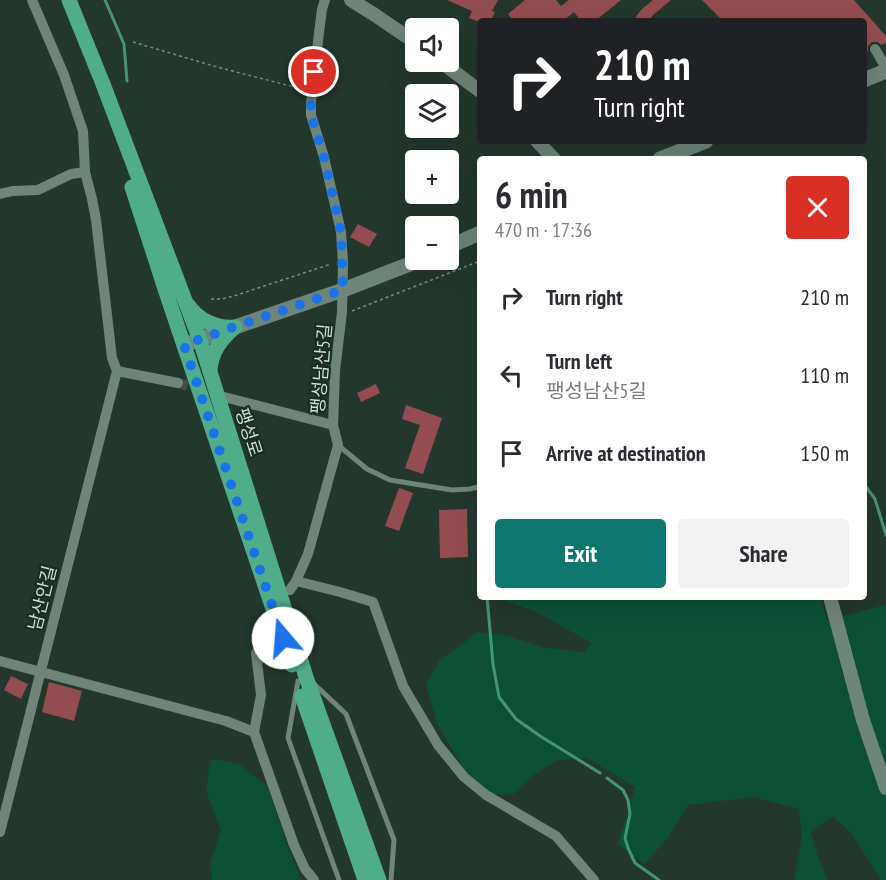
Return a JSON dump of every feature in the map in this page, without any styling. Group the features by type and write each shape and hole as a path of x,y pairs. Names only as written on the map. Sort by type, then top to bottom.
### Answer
{"main road":[{"name":"팽성로","path":"58,0 122,159 184,345 302,679 379,880"},
{"name":"팽성로","path":"69,0 200,340 365,880"},
{"path":"867,79 886,70"},
{"path":"668,156 698,144"},
{"path":"459,243 477,235"},
{"path":"184,345 343,290 405,266"},
{"path":"185,301 205,320 223,327 234,327"},
{"path":"210,371 214,351 234,327"}],"street":[{"path":"32,0 64,75 83,131 85,172 96,220 112,358 117,372 178,383"},
{"name":"팽성남산5길","path":"325,0 320,25 311,115 331,183 341,232 343,290 334,370 333,424 338,446"},
{"path":"351,0 405,35"},
{"path":"875,49 886,70"},
{"path":"454,72 477,89"},
{"path":"540,144 551,156"},
{"path":"0,194 38,190 71,174 85,172"},
{"name":"남산안길","path":"0,832 117,372"},
{"path":"224,397 333,424"},
{"path":"338,446 308,554 293,585 340,592 372,602 403,686 438,745 464,777 486,795 556,836 594,880"},
{"path":"831,600 863,720 886,788"},
{"path":"263,645 256,653 261,696 254,732 294,845 305,869 314,880"},
{"path":"0,661 225,720 254,732"}],"lane":[{"path":"338,446 367,469 390,480 452,490 477,487"},
{"path":"339,880 288,738 302,679 346,714 394,840 391,880"}],"path":[{"path":"133,42 217,68 312,92"},
{"path":"342,312 349,312 477,262"},
{"path":"212,299 237,296 330,264 343,263"}],"green space":[{"path":"503,600 821,600 827,620 886,605 886,880 881,880 852,834 833,816 811,832 828,880 794,880 802,838 799,809 754,797 688,805 668,838 644,864 618,844 635,787 587,758 556,761 535,774 513,794 486,795 463,767 437,724 426,685 439,661 478,632 507,636 547,648 584,652 592,643 534,611"},
{"path":"213,759 240,764 268,787 287,844 303,880 212,880 210,864 221,830 206,791 210,762"}],"building":[{"path":"447,0 498,0 492,11 495,12 492,18 477,18 477,21 469,18 472,11"},
{"path":"525,0 556,0 561,6 569,0 621,0 599,18 579,18 574,12 567,18 511,18 508,14"},
{"path":"653,0 671,0 651,18 635,18"},
{"path":"702,0 854,0 886,36 886,43 881,45 878,42 872,42 867,51 867,18 720,18"},
{"path":"358,224 377,234 369,247 350,237"},
{"path":"376,384 380,393 361,402 357,393"},
{"path":"406,405 442,418 423,474 405,468 420,425 402,419"},
{"path":"399,488 413,493 399,531 385,526"},
{"path":"467,509 468,557 440,558 439,510"},
{"path":"11,676 28,684 21,699 4,690"},
{"path":"49,682 82,691 74,721 42,712"}],"waterway":[{"path":"105,0 124,44 127,81"},
{"path":"867,488 875,499 886,535"},
{"path":"487,600 493,664 499,697 516,719 600,773"},
{"path":"607,778 623,790 628,800 630,814 625,838 635,863 659,880"}],"tunnel":[{"path":"178,383 204,390"},
{"path":"263,645 277,617"}],"route":[{"path":"283,638 184,345 343,290 341,232 331,183 311,115 314,72"}]}
